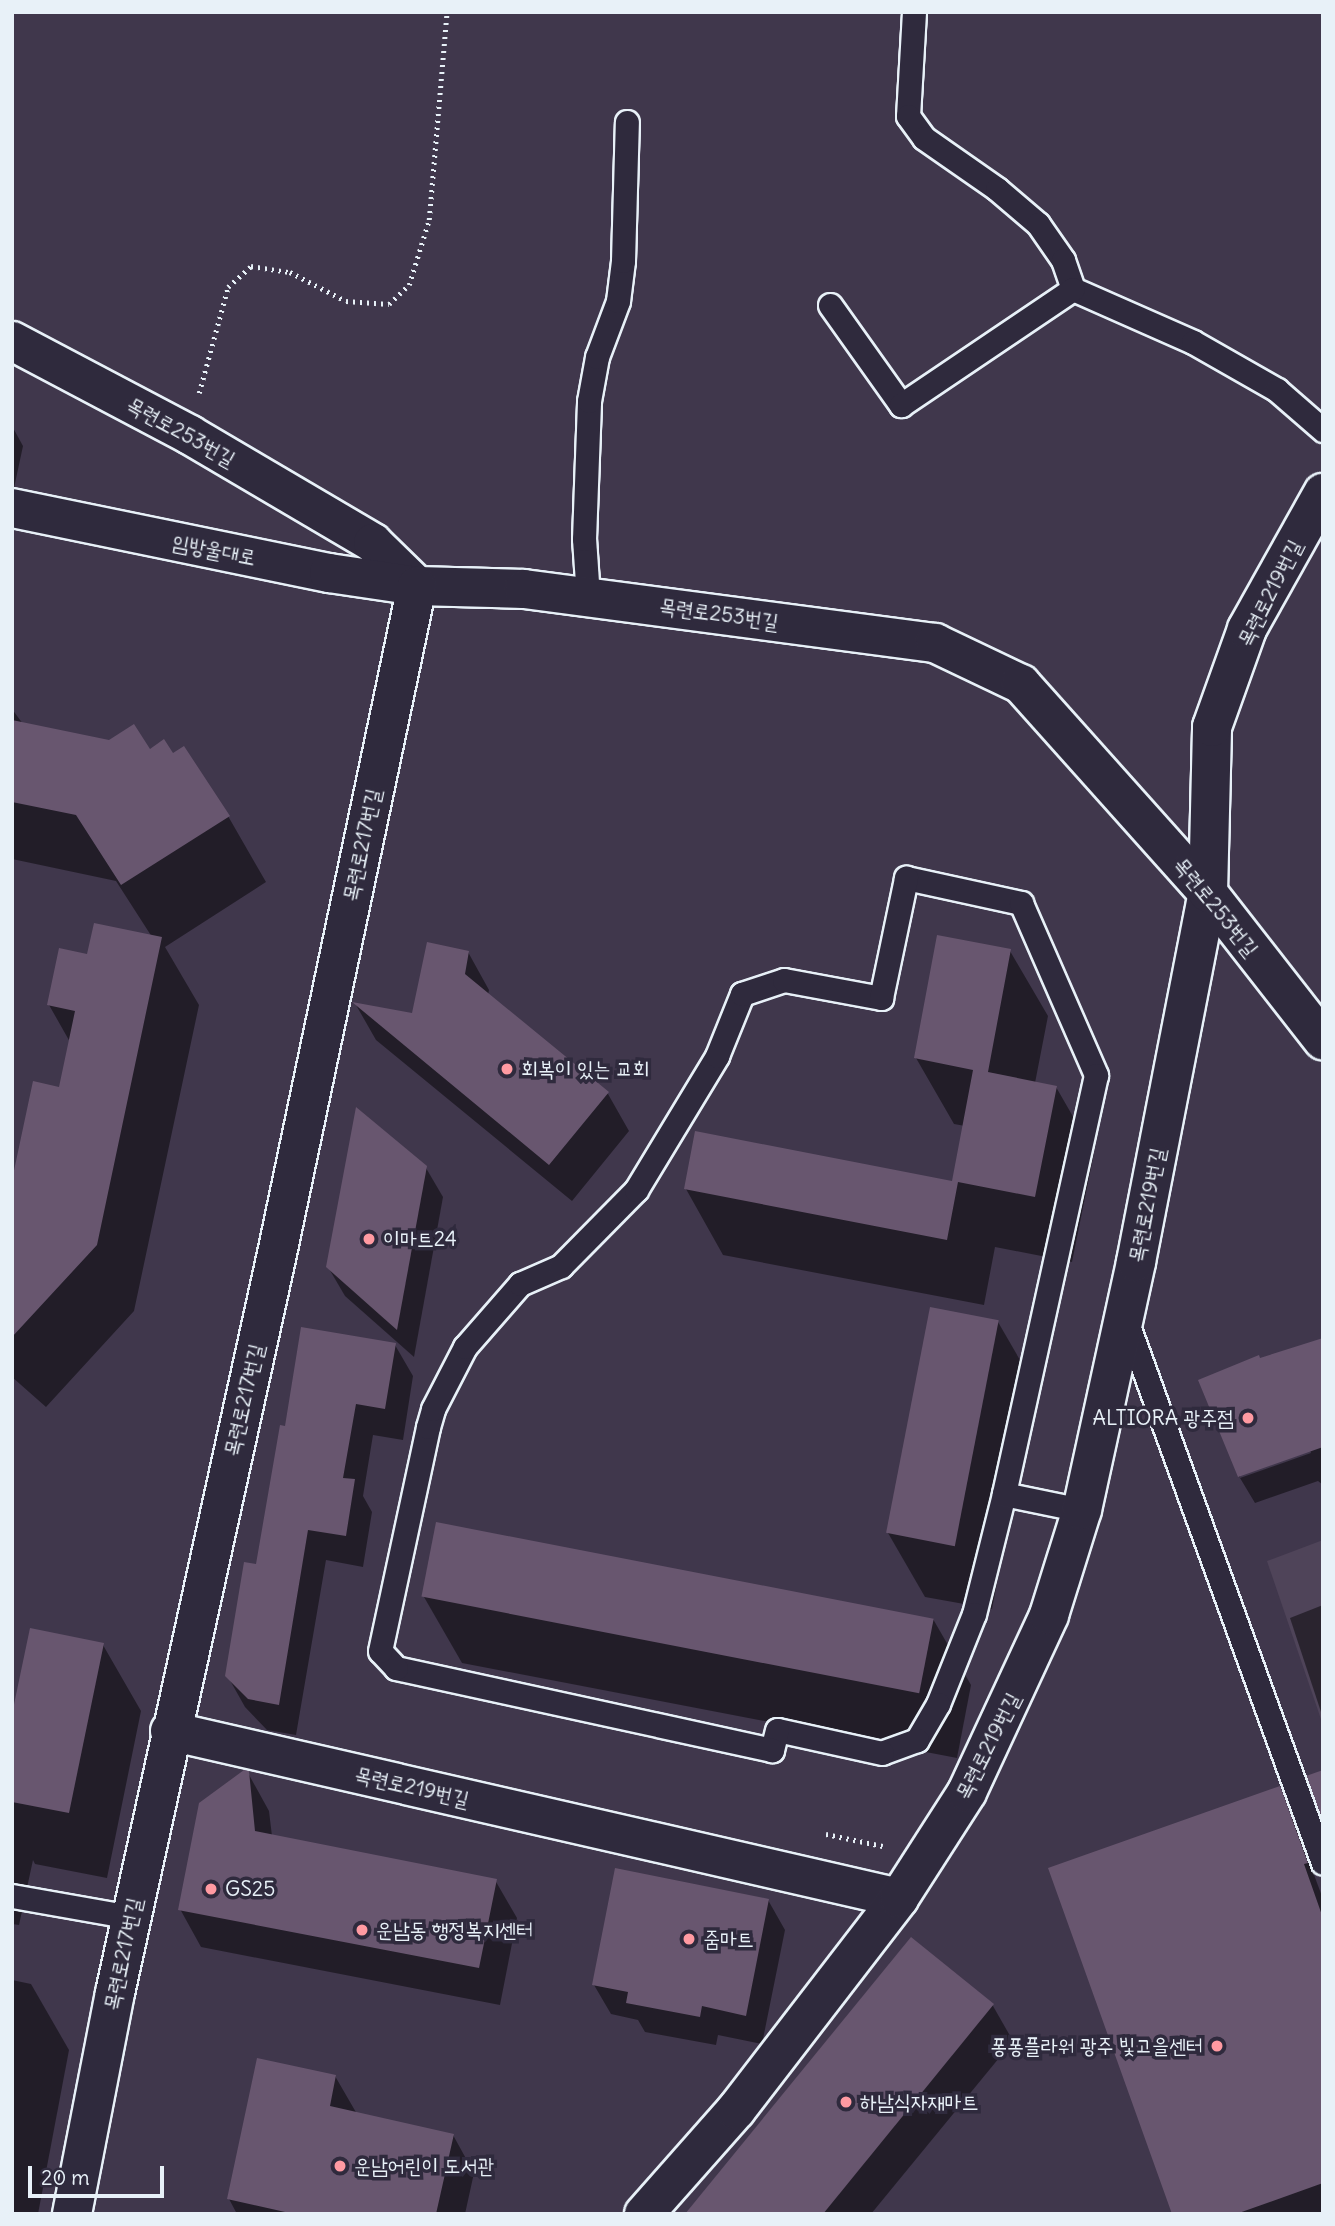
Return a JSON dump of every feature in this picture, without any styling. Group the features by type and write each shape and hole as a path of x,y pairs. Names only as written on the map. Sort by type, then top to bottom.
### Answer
{"street":[{"name":"목련로253번길","path":"12,341 190,435 373,543 417,586 524,589 935,643 1021,684 1208,893 1323,1040"},
{"name":"목련로219번길","path":"644,2214 736,2110 899,1898 967,1792 1049,1615 1082,1510 1125,1316 1208,893 1212,727 1247,629 1323,493"},
{"name":"임방울대로","path":"12,508 330,573 417,586"},
{"name":"목련로217번길","path":"72,2214 170,1731 278,1249 417,586"},
{"name":"목련로219번길","path":"170,1731 899,1898"}],"lane":[{"path":"914,12 908,116 924,138 997,188 1038,224 1063,260 1073,289 1194,342 1277,390 1323,430"},
{"path":"588,597 584,540 589,401 597,357 618,301 623,261 627,122"},
{"path":"830,305 901,405 1073,289"},
{"path":"906,878 1021,903 1096,1074 1004,1494 974,1614 937,1704 917,1740 882,1753 777,1730 772,1750 396,1668 380,1651 433,1409 465,1347 520,1284 561,1266 636,1190 716,1056 742,994 784,980 881,998 906,878"},
{"path":"1125,1316 1323,1863"},
{"path":"1004,1494 1082,1510"},
{"path":"12,1896 131,1917"}],"path":[{"path":"190,435 228,287 251,267 290,272 346,301 389,304 409,285 429,220 447,12"}],"shaded area":[{"path":"1323,1540 1323,1725 1267,1561"}],"building":[{"path":"12,720 109,740 134,724 150,749 164,739 173,753 184,746 230,816 121,885 76,815 12,802"},
{"path":"94,923 162,937 97,1245 12,1337 12,1180 33,1081 59,1087 75,1011 47,1005 59,948 87,954"},
{"path":"937,935 1011,949 988,1072 1057,1086 1035,1197 958,1182 947,1240 684,1189 695,1131 952,1181 973,1070 914,1058"},
{"name":"회복이 있는 교회","path":"427,942 469,951 465,974 609,1092 549,1165 352,1002 412,1013"},
{"path":"356,1107 427,1166 397,1330 326,1267"},
{"path":"930,1307 999,1320 955,1546 886,1533"},
{"path":"301,1327 396,1343 385,1409 356,1404 343,1478 355,1479 346,1536 308,1530 279,1705 248,1699 225,1676 244,1562 256,1564 280,1425 285,1426"},
{"path":"1323,1338 1323,1447 1238,1477 1198,1380 1259,1355 1260,1358"},
{"path":"436,1522 934,1619 919,1693 421,1597"},
{"path":"30,1628 104,1643 69,1813 12,1802 12,1714"},
{"name":"운남동 행정복지센터","path":"244,1770 249,1771 255,1831 497,1879 479,1968 178,1910 199,1803"},
{"path":"1323,1770 1323,1821 1306,1776"},
{"name":"퐁퐁플라워 광주 빛고을센터","path":"1280,1786 1308,1863 1304,1864 1323,1918 1323,2183 1236,2214 1172,2214 1048,1868"},
{"path":"615,1868 769,1899 746,2016 702,2006 700,2017 626,2003 628,1992 592,1985"},
{"name":"하남식자재마트","path":"911,1937 994,2004 823,2214 685,2214"},
{"name":"운남어린이 도서관","path":"257,2058 336,2075 330,2106 454,2134 436,2214 294,2214 227,2199"}],"place":[{"name":"회복이 있는 교회","path":"507,1069"},
{"name":"이마트24","path":"369,1239"},
{"name":"ALTIORA 광주점","path":"1248,1418"},
{"name":"GS25","path":"211,1889"},
{"name":"운남동 행정복지센터","path":"362,1930"},
{"name":"줌마트","path":"689,1939"},
{"name":"퐁퐁플라워 광주 빛고을센터","path":"1217,2046"},
{"name":"하남식자재마트","path":"846,2102"},
{"name":"운남어린이 도서관","path":"340,2166"}]}
